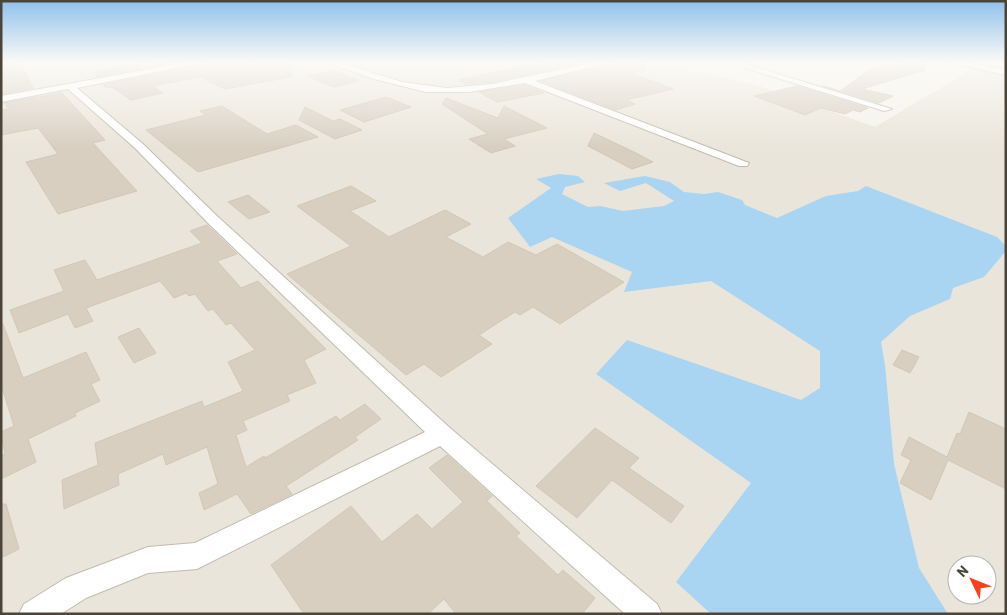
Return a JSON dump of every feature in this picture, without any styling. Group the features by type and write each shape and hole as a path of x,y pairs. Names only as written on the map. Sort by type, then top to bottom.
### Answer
{"street":[{"path":"1,99 45,91"},
{"path":"75,91 139,146 213,220 442,434 646,614"},
{"path":"553,91 743,163"},
{"path":"826,91 887,109"},
{"path":"34,614 76,588 148,560 197,556 442,434"}],"shaded area":[{"path":"1,91 773,91 875,127 936,91 1006,91 1006,614 1,614"}],"water":[{"path":"559,174 578,176 585,182 565,187 562,194 588,207 600,206 623,211 664,206 674,201 646,183 620,191 604,183 645,176 670,182 684,192 704,194 718,192 742,200 745,205 777,218 826,196 858,191 866,186 997,237 1006,246 1006,251 984,277 953,288 950,299 910,316 881,342 885,365 894,464 919,568 948,614 711,614 676,582 751,483 596,374 627,340 801,400 820,388 820,351 711,281 624,292 632,272 552,237 530,247 508,218 551,188 536,179"}],"building":[{"path":"1,91 19,91 1,94"},
{"path":"117,91 160,91 163,93 131,100"},
{"path":"539,91 544,93 497,102 479,92"},
{"path":"566,91 666,91 626,100 635,104 616,110"},
{"path":"777,91 812,91 868,108 860,112 853,110 845,114 821,108 805,115 754,96"},
{"path":"838,91 870,91 893,96 879,103"},
{"path":"62,93 105,140 93,143 137,191 58,214 26,162 58,154 38,128 1,135 1,110 9,109 4,103"},
{"path":"386,97 411,107 364,122 340,110"},
{"path":"446,98 498,118 504,106 547,128 504,139 515,146 491,153 469,139 488,134 442,104"},
{"path":"222,106 267,134 296,125 318,137 198,172 146,130 206,115 200,111"},
{"path":"305,107 333,121 340,119 362,130 335,139 299,120"},
{"path":"594,133 653,162 632,169 588,146"},
{"path":"351,186 376,201 350,211 389,237 445,210 471,224 446,237 483,257 508,242 536,255 557,244 624,282 560,324 533,307 520,315 515,312 479,335 492,344 441,377 424,364 406,375 287,274 351,246 297,206"},
{"path":"248,195 270,212 249,219 228,202"},
{"path":"207,225 237,254 217,261 241,288 258,281 326,349 304,360 316,383 287,395 290,401 243,421 247,430 236,435 246,467 264,456 265,458 336,416 340,420 365,404 381,419 355,437 358,440 286,486 292,494 251,514 237,494 204,510 199,493 218,484 207,447 166,465 163,454 118,474 119,485 64,509 62,480 98,465 95,443 202,401 204,407 243,391 228,362 255,350 231,323 226,325 213,309 208,311 195,294 189,296 186,293 174,298 160,281 86,308 93,321 75,328 68,314 19,333 10,310 64,291 54,270 85,260 97,280 202,243 190,231"},
{"path":"1,324 3,324 23,378 86,352 100,380 91,384 100,401 75,413 76,416 28,439 36,462 1,479 1,456 5,454 1,432 14,426 1,384"},
{"path":"139,328 156,353 134,363 118,337"},
{"path":"902,350 919,357 910,373 893,365"},
{"path":"969,412 1006,429 1006,489 948,460 931,500 900,483 911,460 901,455 909,437 947,457 957,433 960,434"},
{"path":"595,428 639,458 629,468 684,506 671,523 612,480 577,518 536,486"},
{"path":"447,455 492,496 487,501 520,533 516,536 558,575 563,570 595,598 582,614 456,614 444,599 428,614 304,614 271,565 351,506 382,542 417,514 432,529 463,502 429,468"},
{"path":"1,504 6,504 19,549 1,558"}]}
